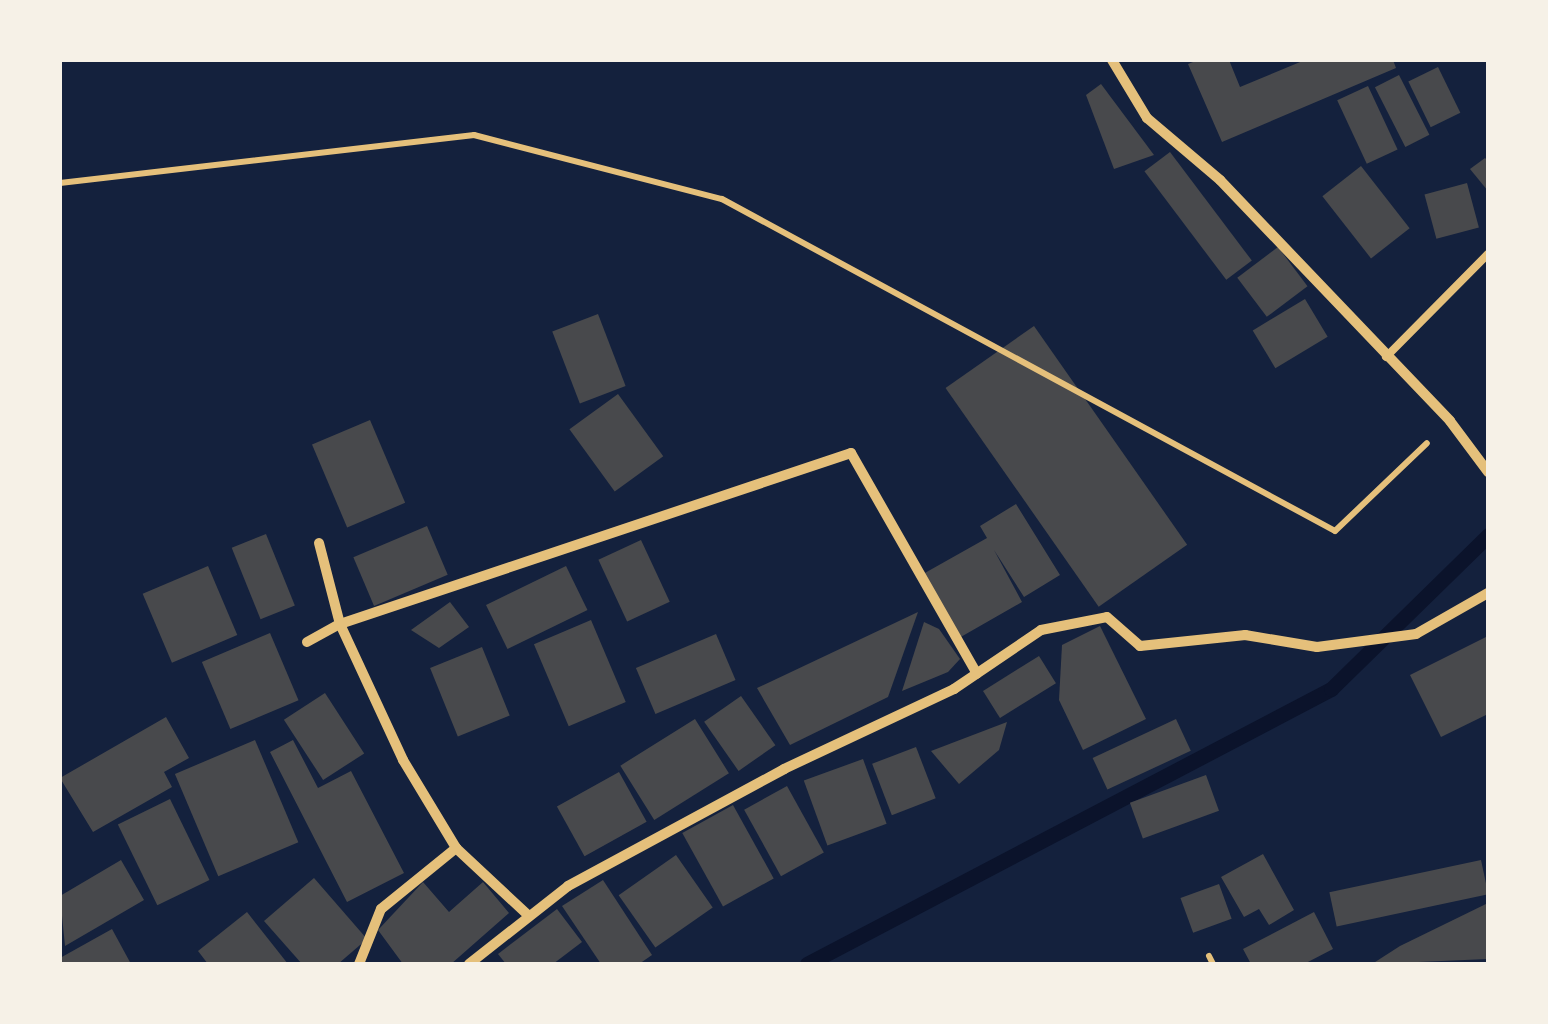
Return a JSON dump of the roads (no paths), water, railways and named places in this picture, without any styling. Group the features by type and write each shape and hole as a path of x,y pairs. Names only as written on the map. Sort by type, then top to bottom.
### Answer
{"street":[{"path":"1112,60 1147,118 1220,180 1450,421 1488,472"},
{"path":"307,642 340,624 851,453 977,674"},
{"path":"318,543 340,624 404,760 456,848 528,916"},
{"path":"469,964 528,916 688,818 977,674 1041,630 1107,617 1140,646 1245,636 1317,647 1405,636 1488,593"},
{"path":"359,964 381,909 456,848"}],"lane":[{"path":"1386,357 1488,254"}],"waterway":[{"path":"807,964 1331,689 1488,535"}]}
